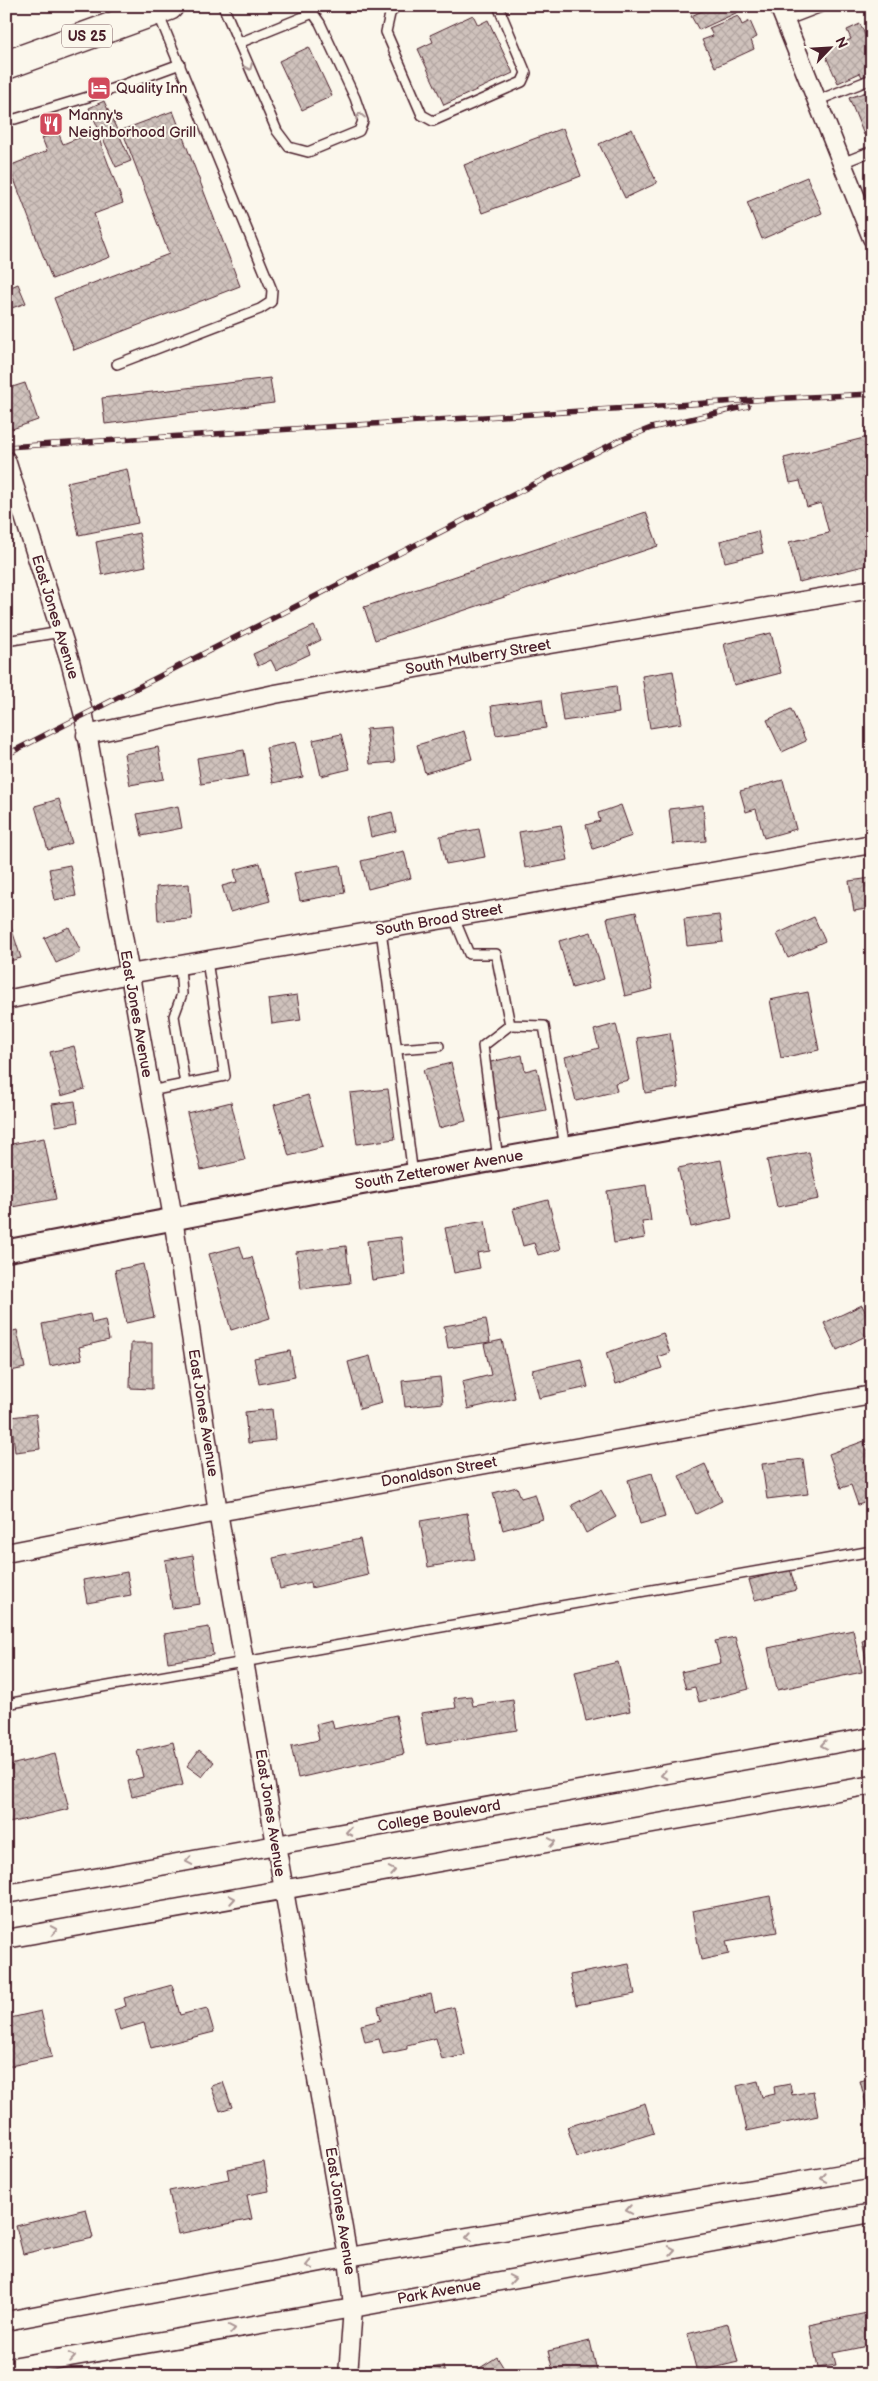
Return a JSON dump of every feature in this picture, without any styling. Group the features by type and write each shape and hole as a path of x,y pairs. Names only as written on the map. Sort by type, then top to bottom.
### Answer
{"main road":[{"name":"US 25","path":"6,65 163,8"}],"street":[{"path":"782,14 872,238"},
{"name":"East Jones Avenue","path":"7,462 61,632 84,716 130,974 173,1218 218,1512 348,2257 353,2308 348,2375"},
{"name":"South Mulberry Street","path":"86,735 275,694 455,660 872,590"},
{"name":"South Broad Street","path":"6,1000 130,974 872,844"},
{"name":"South Zetterower Avenue","path":"6,1250 498,1159 872,1094"},
{"name":"Donaldson Street","path":"6,1553 218,1512 872,1395"},
{"name":"College Boulevard","path":"6,1894 872,1737"},
{"path":"6,1939 872,1785"},
{"path":"6,2321 348,2257 872,2169"},
{"name":"Park Avenue","path":"6,2368 353,2308 872,2213"}],"lane":[{"path":"223,6 277,131 289,147 308,152 359,132 363,121 355,98 320,23 310,10 239,43"},
{"path":"396,6 390,14 386,32 422,116 433,121 522,82 526,73 498,6"},
{"path":"782,14 824,6"},
{"path":"117,364 260,309 271,302 272,290 180,64 163,8"},
{"path":"6,118 15,120 100,93 180,64"},
{"path":"816,101 872,79"},
{"path":"842,163 872,150"},
{"path":"6,641 61,632"},
{"path":"454,918 469,954 496,954 510,1025"},
{"path":"381,930 413,1175"},
{"path":"150,1091 225,1076 206,961"},
{"path":"180,966 182,994 174,1016 185,1084"},
{"path":"498,1159 483,1046 510,1025 544,1026 566,1148"},
{"path":"398,1049 439,1046"},
{"path":"6,1704 872,1551"}],"building":[{"path":"708,6 736,6 738,12 699,30 691,16 709,8"},
{"path":"473,15 478,25 488,20 513,73 444,105 418,49 433,42 430,35"},
{"path":"738,16 742,25 750,21 757,37 751,40 754,49 715,67 702,40 713,36 709,28"},
{"path":"860,24 872,49 872,72 862,77 860,73 838,83 824,52 851,39 847,30"},
{"path":"309,47 332,96 302,110 279,61"},
{"path":"872,90 872,132 864,135 849,98"},
{"path":"104,101 131,161 116,167 89,108"},
{"path":"173,111 240,286 74,350 54,298 169,254 122,130"},
{"path":"563,128 581,176 482,213 464,165"},
{"path":"632,129 657,183 625,198 599,144"},
{"path":"96,131 123,203 94,214 110,257 52,279 9,166 47,151 42,138 58,132 63,144"},
{"path":"807,177 822,213 762,239 747,202"},
{"path":"6,224 12,239 6,242"},
{"path":"18,284 26,303 6,310 6,289"},
{"path":"270,378 274,403 105,424 102,398"},
{"path":"25,383 38,420 12,429 6,411 6,389"},
{"path":"872,436 872,564 799,582 789,542 829,533 821,503 807,507 800,481 790,483 784,458"},
{"path":"127,469 138,523 79,535 67,482"},
{"path":"646,512 658,546 375,640 364,607"},
{"path":"758,531 763,553 725,562 720,541"},
{"path":"139,533 146,566 102,575 96,542"},
{"path":"314,626 321,640 307,647 310,654 276,670 271,660 258,666 253,654"},
{"path":"771,633 781,673 734,685 724,644"},
{"path":"673,671 682,723 650,728 642,676"},
{"path":"616,686 619,713 563,721 559,694"},
{"path":"542,699 546,728 496,735 491,706"},
{"path":"791,709 806,741 782,752 767,720"},
{"path":"391,727 395,762 370,764 366,729"},
{"path":"464,731 472,759 425,773 417,745"},
{"path":"341,734 350,769 321,776 313,740"},
{"path":"295,742 303,777 273,783 266,748"},
{"path":"158,747 164,779 130,785 124,754"},
{"path":"244,750 248,776 201,784 197,758"},
{"path":"783,780 796,829 764,838 756,809 746,812 740,791"},
{"path":"59,799 72,843 48,850 35,806"},
{"path":"621,805 632,836 593,849 586,825 600,821 598,813"},
{"path":"703,805 706,841 673,844 669,809"},
{"path":"178,806 182,828 142,836 137,814"},
{"path":"392,812 396,831 371,837 367,818"},
{"path":"561,825 568,860 525,868 519,832"},
{"path":"479,829 485,857 446,864 440,836"},
{"path":"404,851 411,878 368,889 361,861"},
{"path":"260,863 270,901 230,912 222,886 237,882 234,870"},
{"path":"70,865 76,896 55,900 49,869"},
{"path":"340,865 345,893 300,901 294,873"},
{"path":"872,878 872,908 854,911 849,881"},
{"path":"189,884 192,919 158,921 156,887"},
{"path":"636,912 653,989 625,996 607,918"},
{"path":"719,915 723,942 687,946 684,919"},
{"path":"814,917 825,941 788,958 777,934"},
{"path":"11,927 21,958 6,962 6,928"},
{"path":"69,927 81,952 56,963 44,938"},
{"path":"591,932 604,979 572,988 559,941"},
{"path":"808,992 819,1050 781,1058 770,1000"},
{"path":"297,995 301,1020 272,1024 269,999"},
{"path":"616,1024 629,1080 615,1083 617,1091 576,1101 565,1057 599,1048 594,1030"},
{"path":"670,1033 678,1088 645,1093 637,1038"},
{"path":"74,1046 85,1089 61,1096 50,1052"},
{"path":"522,1055 525,1071 537,1068 546,1110 498,1119 486,1063"},
{"path":"451,1063 466,1121 439,1128 423,1070"},
{"path":"388,1089 395,1139 357,1144 350,1093"},
{"path":"308,1095 323,1147 289,1156 274,1105"},
{"path":"75,1101 78,1122 56,1126 52,1104"},
{"path":"231,1102 245,1160 201,1170 187,1113"},
{"path":"44,1138 56,1199 13,1207 6,1174 6,1145"},
{"path":"872,1139 872,1160 867,1140"},
{"path":"809,1152 819,1199 777,1207 767,1160"},
{"path":"721,1160 732,1218 691,1227 678,1168"},
{"path":"646,1185 651,1221 642,1222 645,1238 614,1243 607,1191"},
{"path":"548,1200 561,1249 538,1255 534,1243 523,1246 513,1209"},
{"path":"485,1221 490,1251 477,1253 480,1268 454,1273 445,1228"},
{"path":"401,1237 405,1275 372,1280 367,1241"},
{"path":"240,1246 244,1259 252,1257 270,1318 231,1330 209,1254"},
{"path":"346,1246 350,1283 301,1289 296,1252"},
{"path":"143,1264 154,1317 126,1323 115,1270"},
{"path":"862,1305 872,1326 872,1333 837,1350 824,1323"},
{"path":"90,1314 92,1323 105,1320 109,1340 79,1347 82,1359 50,1366 42,1324"},
{"path":"486,1319 490,1342 448,1348 444,1326"},
{"path":"17,1330 25,1368 6,1372 6,1333"},
{"path":"663,1333 670,1353 658,1357 662,1368 616,1384 606,1353"},
{"path":"502,1340 515,1398 468,1409 462,1382 491,1375 484,1344"},
{"path":"131,1343 152,1343 152,1389 130,1388"},
{"path":"290,1351 295,1377 259,1384 254,1358"},
{"path":"370,1356 382,1403 360,1409 348,1362"},
{"path":"581,1359 588,1387 539,1398 532,1370"},
{"path":"440,1377 443,1403 405,1407 402,1381"},
{"path":"272,1409 275,1440 248,1443 245,1412"},
{"path":"36,1414 40,1449 15,1452 11,1417"},
{"path":"864,1441 872,1465 872,1500 858,1505 851,1485 841,1488 829,1454"},
{"path":"803,1459 808,1494 767,1499 762,1464"},
{"path":"705,1464 722,1501 696,1514 679,1476"},
{"path":"652,1473 665,1517 640,1524 628,1480"},
{"path":"517,1487 521,1498 535,1494 543,1519 503,1530 493,1493"},
{"path":"601,1490 616,1517 586,1533 572,1505"},
{"path":"467,1513 475,1559 428,1567 420,1521"},
{"path":"360,1539 368,1575 311,1588 310,1582 280,1589 273,1558"},
{"path":"193,1555 200,1604 172,1608 165,1560"},
{"path":"790,1569 796,1590 755,1600 749,1580"},
{"path":"127,1572 131,1595 87,1603 83,1580"},
{"path":"209,1627 213,1655 168,1662 164,1634"},
{"path":"853,1630 862,1672 777,1690 768,1648"},
{"path":"735,1637 749,1689 699,1702 695,1687 686,1689 681,1672 721,1663 715,1641"},
{"path":"872,1639 872,1668 868,1668 862,1641"},
{"path":"618,1662 630,1711 586,1721 575,1672"},
{"path":"471,1696 473,1706 513,1700 517,1730 426,1745 421,1713 456,1708 454,1698"},
{"path":"396,1715 404,1754 298,1778 291,1746 319,1740 316,1724 332,1720 334,1729"},
{"path":"173,1742 183,1785 132,1797 128,1781 143,1777 137,1751"},
{"path":"199,1750 214,1762 202,1777 187,1766"},
{"path":"55,1754 69,1809 9,1823 6,1811 6,1766"},
{"path":"770,1896 777,1932 726,1941 729,1954 701,1960 692,1911"},
{"path":"629,1964 635,1994 576,2005 570,1975"},
{"path":"172,1985 180,2015 207,2008 214,2032 151,2048 144,2023 120,2030 114,2010 126,2006 124,1998"},
{"path":"431,1994 435,2012 454,2007 465,2055 442,2060 436,2038 407,2045 407,2049 383,2054 379,2039 365,2042 361,2025 381,2020 378,2007"},
{"path":"41,2011 52,2057 6,2067 6,2019"},
{"path":"872,2078 872,2110 868,2111 860,2081"},
{"path":"758,2081 762,2097 775,2094 774,2087 790,2084 792,2095 813,2091 818,2116 747,2131 737,2086"},
{"path":"223,2082 232,2107 220,2111 211,2086"},
{"path":"645,2103 654,2133 577,2157 567,2127"},
{"path":"264,2162 269,2191 247,2195 252,2219 178,2234 169,2191 229,2179 227,2169"},
{"path":"86,2209 93,2238 23,2254 16,2226"},
{"path":"872,2312 872,2345 833,2353 836,2365 818,2368 809,2325"},
{"path":"728,2324 738,2362 697,2372 687,2334"},
{"path":"590,2341 598,2375 554,2375 548,2351"},
{"path":"497,2357 508,2375 469,2375"},
{"path":"443,2366 445,2375 407,2375 406,2372"}],"railway":[{"path":"6,447 872,394"},
{"path":"6,755 618,441 651,428 748,406"}],"place":[{"name":"Quality Inn","path":"99,88"},
{"name":"Manny's Neighborhood Grill","path":"51,124"}]}
